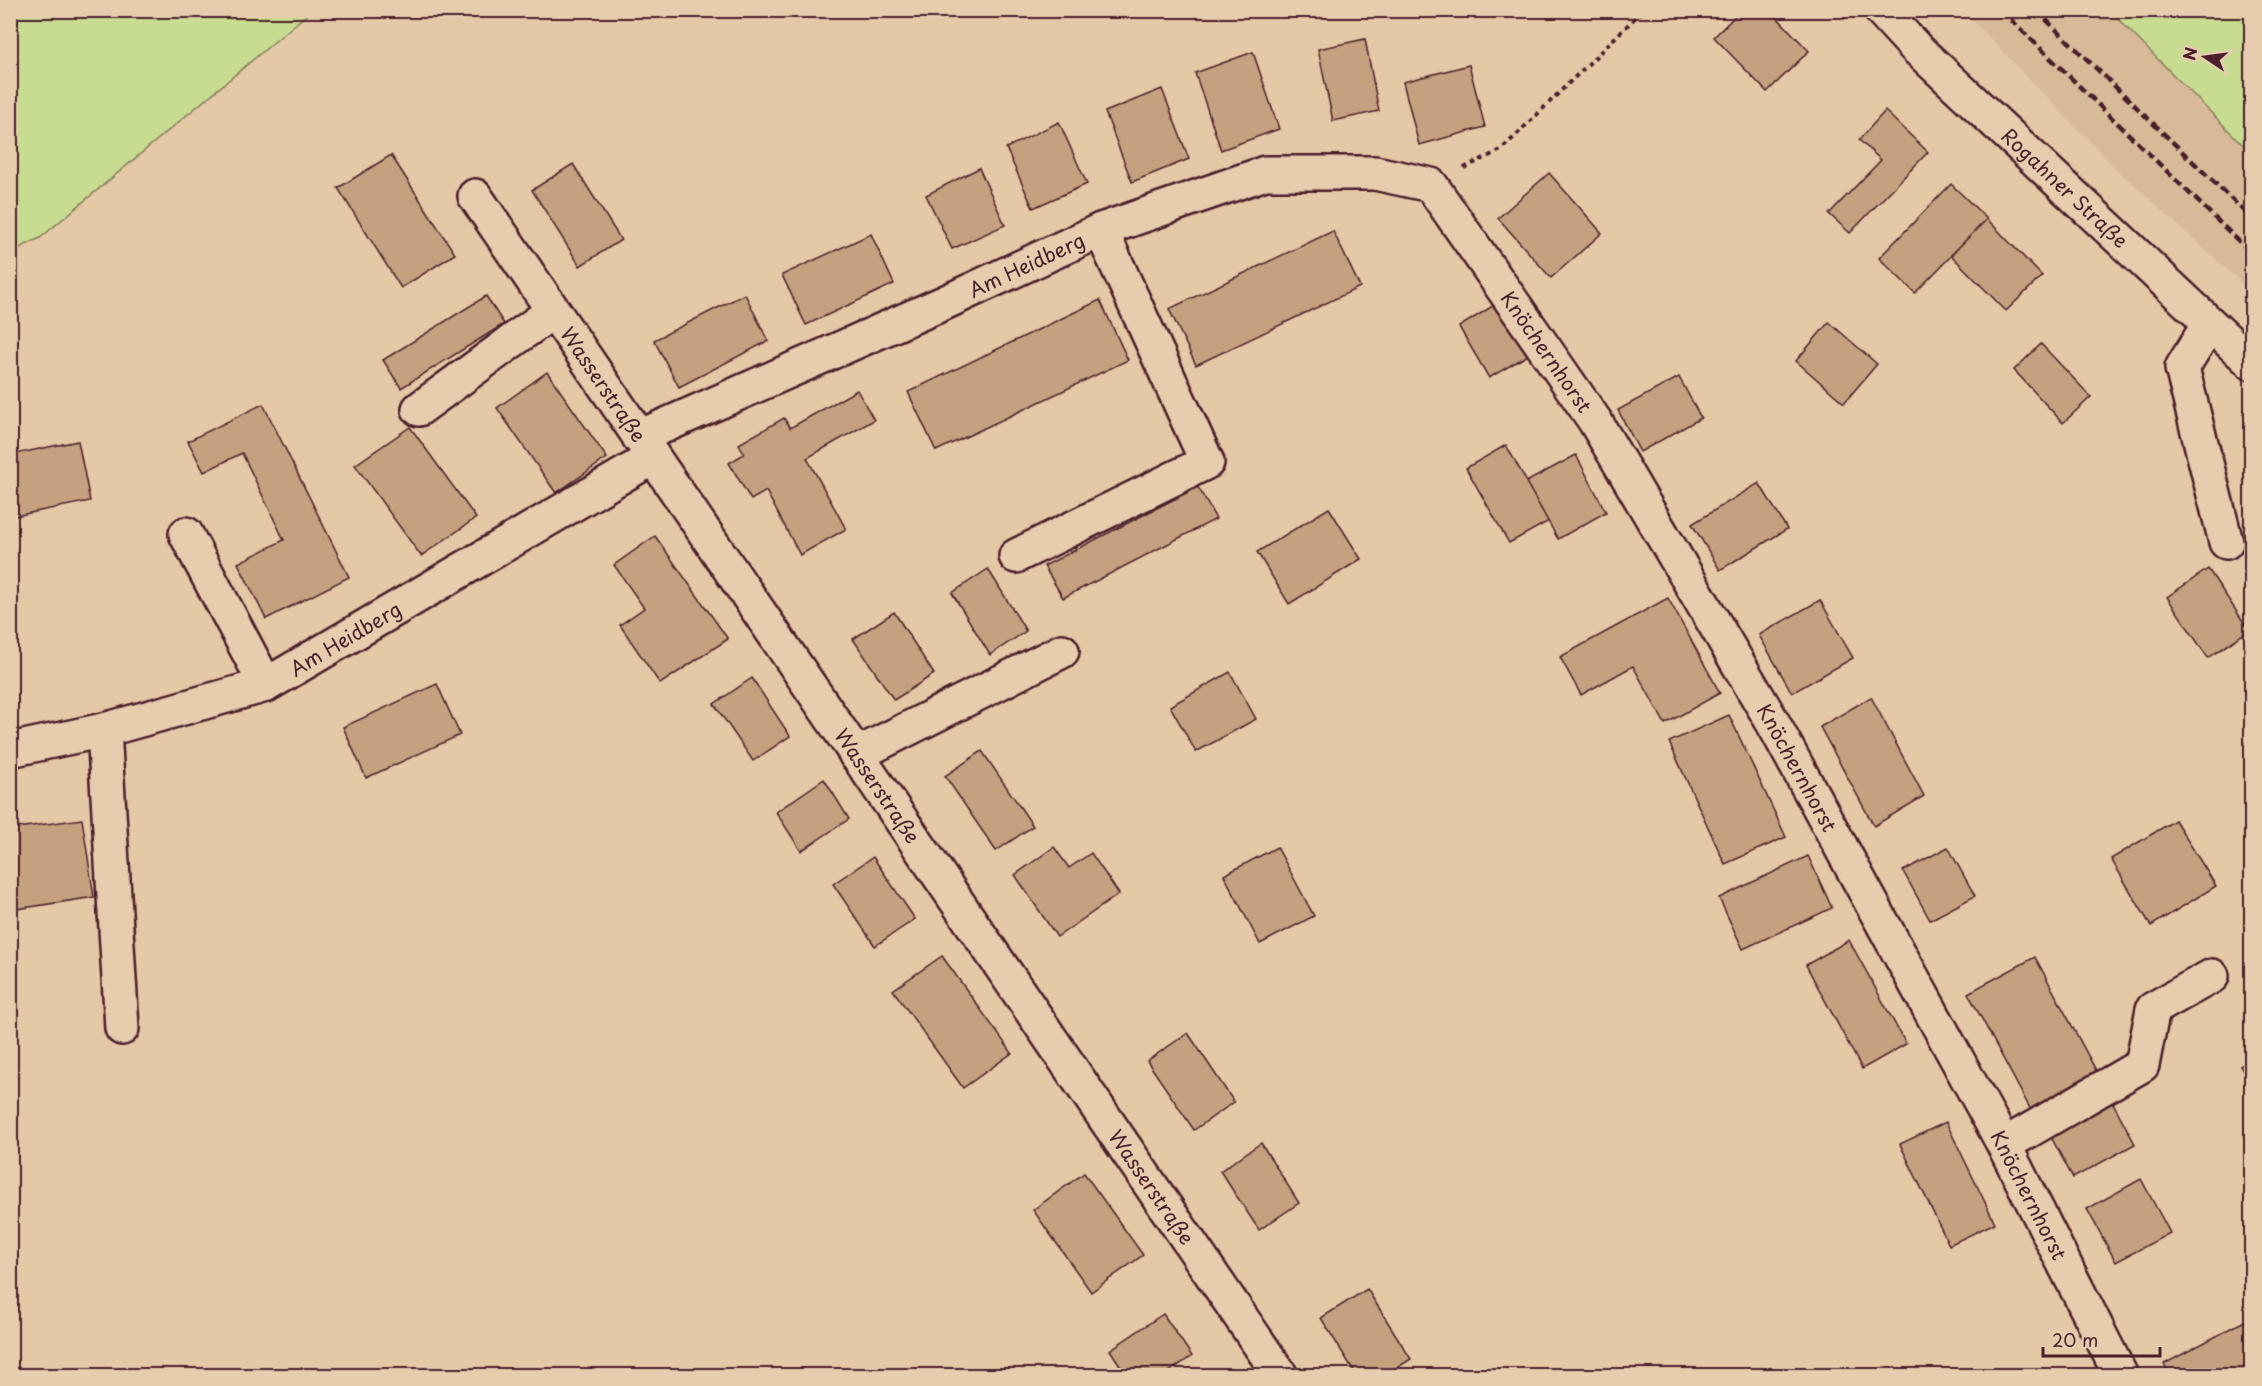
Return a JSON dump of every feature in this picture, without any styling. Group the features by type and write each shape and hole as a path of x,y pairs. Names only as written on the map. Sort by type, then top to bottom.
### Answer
{"street":[{"name":"Rogahner Straße","path":"1881,10 1915,47 2252,363"},
{"name":"Am Heidberg","path":"10,750 104,730 266,685 645,447 935,307 1101,230 1265,173 1375,173 1431,184"},
{"name":"Knöchernhorst","path":"1431,184 1601,431 1772,721 2004,1145 2121,1376"},
{"name":"Wasserstraße","path":"475,196 1281,1376"},
{"path":"1016,556 1207,462 1101,230"},
{"path":"419,409 553,311"},
{"path":"2209,324 2182,368 2226,542"},
{"path":"186,534 266,685"},
{"path":"856,754 1062,651"},
{"path":"104,730 122,1028"},
{"path":"2004,1145 2142,1065 2153,1010 2212,976"}],"path":[{"path":"1431,184 1501,150 1643,10"}],"shaded area":[{"path":"1963,11 2110,11 2251,153 2251,291 2122,174"}],"green space":[{"path":"11,10 311,11 40,238 11,252"},
{"path":"2110,11 2251,11 2251,153"}],"building":[{"path":"1741,10 1770,10 1809,51 1767,92 1714,37"},
{"path":"1365,39 1379,111 1333,121 1318,49"},
{"path":"1253,52 1279,129 1221,150 1195,73"},
{"path":"1469,65 1485,127 1419,145 1403,82"},
{"path":"1162,89 1189,159 1132,182 1105,112"},
{"path":"1885,111 1928,152 1850,233 1829,214 1881,160 1859,140"},
{"path":"1059,122 1087,184 1033,208 1006,148"},
{"path":"391,155 455,254 401,288 338,188"},
{"path":"573,164 621,240 580,266 532,190"},
{"path":"979,168 1005,225 952,249 926,195"},
{"path":"1549,173 1602,233 1551,278 1498,218"},
{"path":"1951,184 1987,219 1915,293 1879,258"},
{"path":"1987,219 2042,276 2006,311 1951,255"},
{"path":"1333,231 1360,287 1196,365 1169,309"},
{"path":"871,234 894,284 806,325 782,275"},
{"path":"745,294 768,341 679,387 654,340"},
{"path":"486,296 504,324 401,388 383,360"},
{"path":"1100,300 1128,360 936,451 908,392"},
{"path":"1499,302 1530,354 1489,378 1459,327"},
{"path":"1829,322 1877,364 1844,403 1796,361"},
{"path":"2041,344 2091,397 2063,423 2014,370"},
{"path":"547,372 607,458 556,493 497,408"},
{"path":"1679,377 1701,418 1640,452 1618,410"},
{"path":"857,390 874,420 807,458 846,529 800,555 766,491 751,500 729,463 744,454 739,444 784,418 790,428"},
{"path":"263,404 349,577 266,619 238,563 284,540 242,453 204,472 188,441"},
{"path":"410,427 476,518 421,556 355,465"},
{"path":"78,441 90,501 10,517 10,455"},
{"path":"1506,445 1549,521 1509,543 1466,468"},
{"path":"1576,455 1606,512 1558,539 1526,482"},
{"path":"1759,483 1787,529 1720,570 1692,524"},
{"path":"1198,487 1216,519 1063,598 1044,566"},
{"path":"1329,508 1361,559 1289,604 1257,552"},
{"path":"655,536 728,639 660,684 620,625 644,608 614,565"},
{"path":"988,569 1026,631 990,655 952,593"},
{"path":"2208,569 2249,630 2208,658 2167,597"},
{"path":"1668,598 1720,693 1665,724 1633,666 1581,695 1560,657"},
{"path":"1820,600 1853,658 1792,693 1759,635"},
{"path":"894,612 934,674 894,700 853,639"},
{"path":"1230,672 1256,719 1196,752 1170,706"},
{"path":"752,678 790,736 753,761 714,704"},
{"path":"437,684 460,735 366,778 343,727"},
{"path":"1871,697 1924,796 1874,826 1820,727"},
{"path":"1729,715 1786,837 1725,864 1669,742"},
{"path":"982,751 1033,826 996,851 945,776"},
{"path":"824,779 849,819 801,851 776,812"},
{"path":"82,819 94,897 10,910 10,829"},
{"path":"2175,820 2216,886 2151,926 2111,859"},
{"path":"1054,847 1069,868 1091,853 1119,894 1057,937 1015,875"},
{"path":"1277,847 1314,916 1260,944 1224,875"},
{"path":"1948,847 1975,896 1930,920 1903,871"},
{"path":"1808,856 1832,908 1743,949 1719,898"},
{"path":"873,857 915,919 875,946 833,884"},
{"path":"1849,940 1906,1044 1862,1069 1806,965"},
{"path":"942,956 1012,1053 963,1088 893,990"},
{"path":"2035,957 2099,1076 2032,1112 1968,993"},
{"path":"1188,1033 1234,1102 1194,1130 1147,1061"},
{"path":"2252,1058 2252,1083 2240,1066"},
{"path":"2112,1101 2135,1144 2073,1178 2050,1135"},
{"path":"1946,1122 1995,1223 1949,1245 1900,1144"},
{"path":"1261,1143 1299,1203 1259,1230 1220,1171"},
{"path":"1084,1173 1143,1255 1091,1292 1033,1210"},
{"path":"2141,1179 2170,1233 2116,1262 2087,1209"},
{"path":"1367,1289 1411,1359 1384,1376 1357,1376 1321,1318"},
{"path":"1163,1314 1192,1356 1163,1376 1127,1376 1110,1350"},
{"path":"2252,1317 2252,1376 2170,1376 2164,1364"}],"railway":[{"path":"2001,10 2252,254"},
{"path":"2036,10 2252,219"}]}
